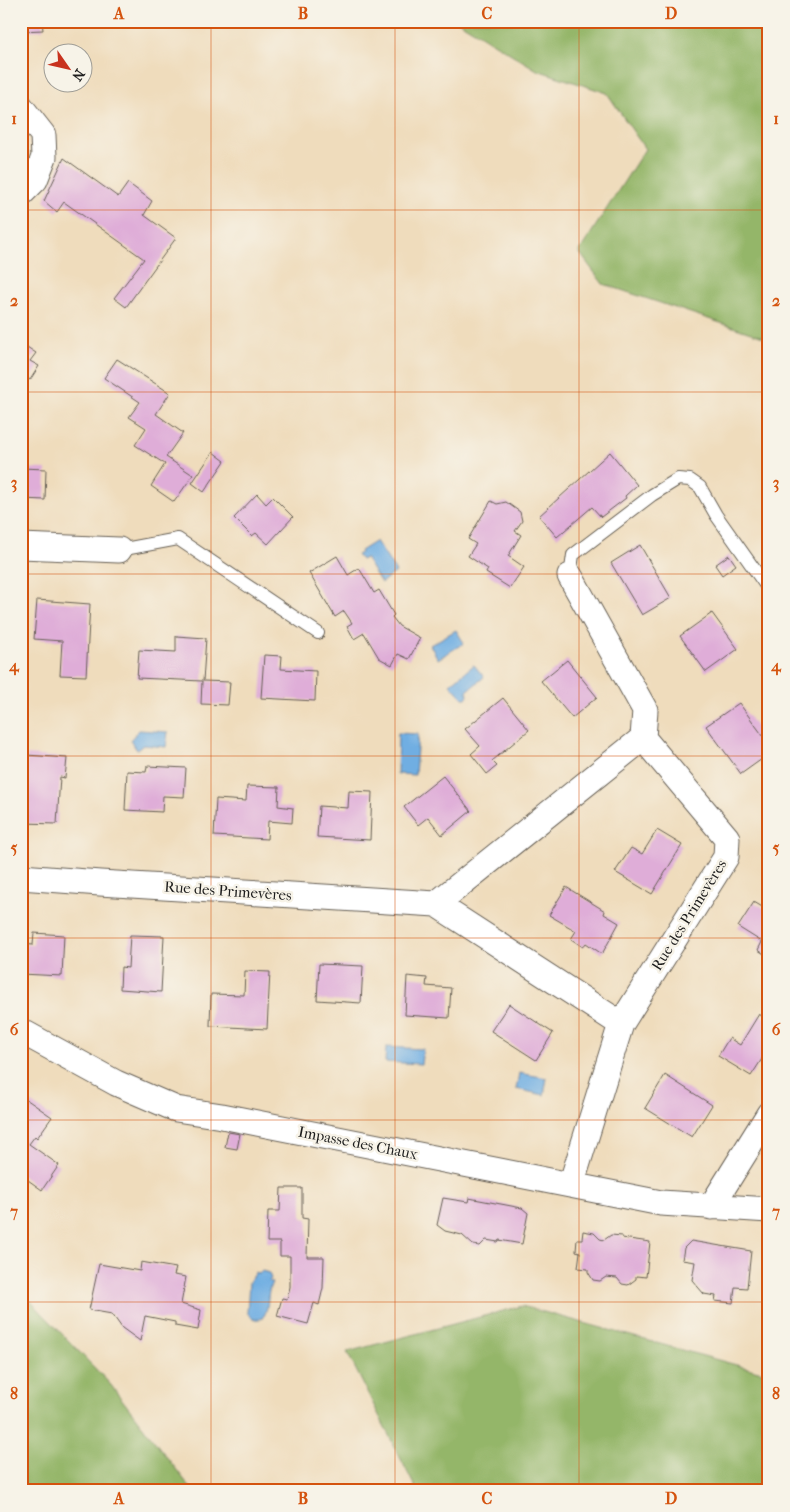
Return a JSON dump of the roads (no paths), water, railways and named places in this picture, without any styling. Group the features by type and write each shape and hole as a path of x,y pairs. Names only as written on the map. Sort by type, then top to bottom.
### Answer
{"street":[{"path":"21,107 43,135 44,157 28,187"},
{"path":"21,546 119,550"},
{"path":"436,904 643,738 645,710 570,576"},
{"name":"Rue des Primevères","path":"571,1185 621,1024 726,858 727,838 643,738"},
{"name":"Rue des Primevères","path":"21,877 100,884 436,904 621,1024"},
{"name":"Impasse des Chaux","path":"21,1031 116,1083 176,1109 232,1118 661,1203 769,1210"},
{"path":"711,1206 769,1114"}],"lane":[{"path":"570,576 573,555 652,495 678,479 690,480 700,487 716,516 769,590"},
{"path":"119,550 178,539 318,633"}],"water":[{"path":"376,541 396,572 381,583 365,558 361,560 357,555"},
{"path":"456,630 464,643 438,659 430,645"},
{"path":"474,665 484,677 467,691 468,695 466,698 463,698 450,684"},
{"path":"139,730 168,732 166,747 143,745 137,750 130,740"},
{"path":"398,733 418,734 415,775 397,774"},
{"path":"386,1047 423,1049 421,1064 385,1062"},
{"path":"519,1073 547,1078 544,1095 516,1089"},
{"path":"262,1271 269,1273 271,1279 269,1281 272,1283 264,1316 260,1319 255,1319 247,1312 249,1282 255,1272 259,1274"}]}
